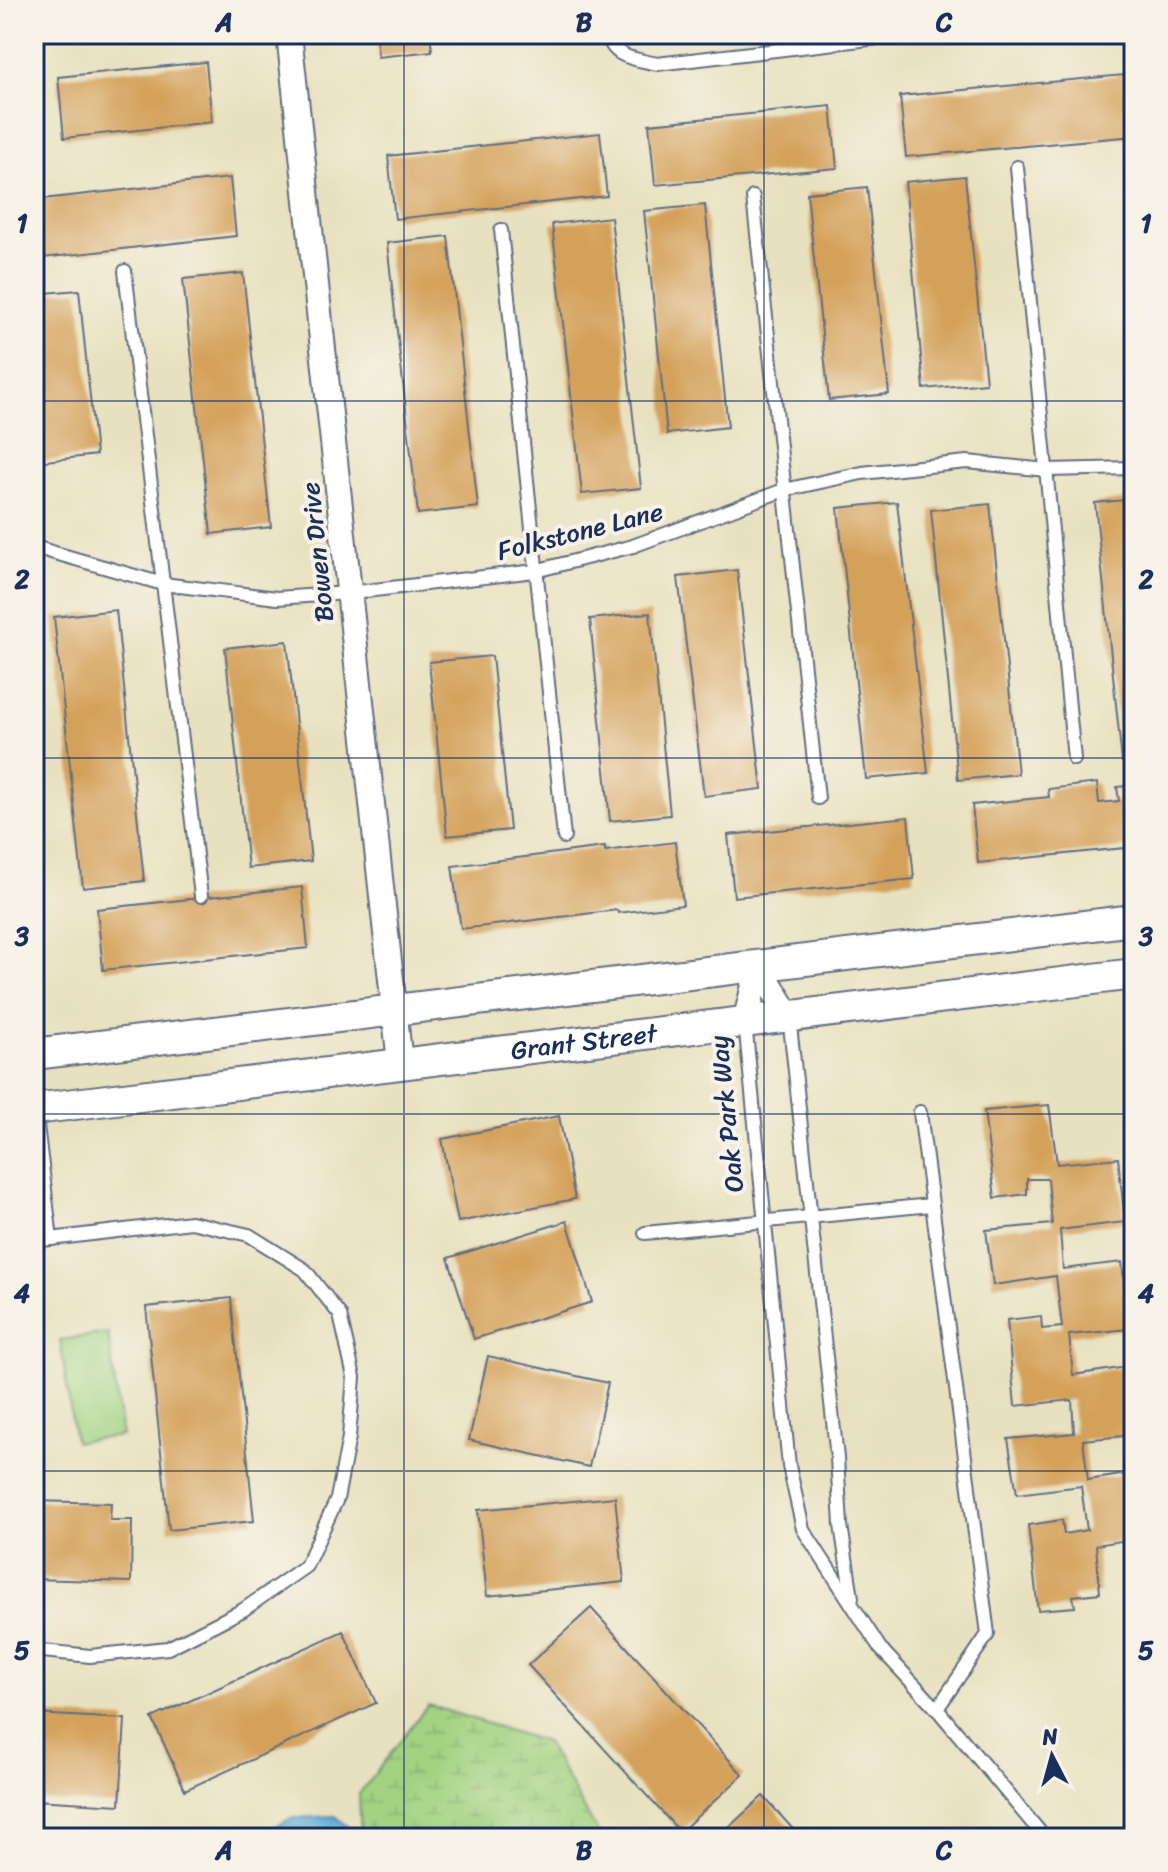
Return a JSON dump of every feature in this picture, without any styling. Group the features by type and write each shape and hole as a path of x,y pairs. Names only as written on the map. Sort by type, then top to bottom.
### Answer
{"street":[{"name":"Bowen Drive","path":"289,34 400,1063"},
{"name":"Grant Street","path":"34,1054 1134,920"},
{"name":"Oak Park Way","path":"759,966 789,1016"},
{"name":"Oak Park Way","path":"745,1022 759,966"},
{"name":"Grant Street","path":"34,1105 1134,974"}],"lane":[{"path":"608,34 610,43 622,56 657,64 912,34"},
{"path":"1017,167 1074,759"},
{"path":"753,197 818,798"},
{"path":"501,230 564,837"},
{"path":"125,271 201,896"},
{"name":"Folkstone Lane","path":"34,547 163,584 277,598 349,593 535,571 633,546 784,490 862,473 967,462 1047,470 1134,468"},
{"name":"Oak Park Way","path":"789,1016 837,1458 841,1525 853,1606"},
{"name":"Oak Park Way","path":"745,1022 789,1466 803,1529 880,1648 937,1709 1045,1838"},
{"path":"34,1105 51,1239"},
{"path":"920,1112 988,1634 937,1709"},
{"path":"645,1233 931,1205"},
{"path":"34,1241 191,1222 249,1235 305,1270 340,1315 354,1377 349,1437 337,1499 306,1566 243,1610 168,1648 90,1656 34,1650"}],"green space":[{"path":"108,1333 122,1436 75,1442 60,1340"},
{"path":"428,1705 546,1742 601,1838 361,1838 359,1794"}],"water":[{"path":"335,1816 361,1838 251,1838 292,1818"}],"building":[{"path":"376,34 430,34 432,51 378,57"},
{"path":"644,34 690,34 690,36 644,41"},
{"path":"206,62 212,122 64,138 58,77"},
{"path":"1134,74 1134,136 906,157 900,96"},
{"path":"831,106 837,168 655,185 649,124"},
{"path":"600,133 607,196 395,219 388,156"},
{"path":"965,176 986,383 924,389 905,182"},
{"path":"230,178 236,236 34,259 34,200"},
{"path":"867,187 889,394 829,400 807,193"},
{"path":"705,205 728,427 667,434 644,211"},
{"path":"611,217 641,488 582,494 552,224"},
{"path":"448,236 478,507 418,514 387,243"},
{"path":"243,273 271,527 211,534 183,279"},
{"path":"79,290 96,455 37,462 34,436 34,294"},
{"path":"1134,499 1134,761 1122,762 1095,503"},
{"path":"897,502 928,773 866,779 838,508"},
{"path":"990,504 1018,774 958,780 931,510"},
{"path":"737,570 762,789 704,796 678,577"},
{"path":"116,610 144,881 83,888 54,617"},
{"path":"650,613 670,815 610,821 590,619"},
{"path":"287,641 311,861 248,868 225,648"},
{"path":"492,656 510,830 447,836 429,662"},
{"path":"1097,783 1099,803 1119,801 1117,787 1134,785 1134,847 978,863 972,805 1049,797 1048,789"},
{"path":"908,817 914,879 734,897 728,835"},
{"path":"675,842 683,905 461,929 452,866 605,847 605,851"},
{"path":"302,887 308,948 103,970 97,909"},
{"path":"1049,1105 1057,1164 1118,1158 1125,1222 1060,1230 1063,1269 1122,1262 1129,1329 1069,1335 1073,1375 1134,1366 1134,1435 1083,1440 1088,1480 1134,1473 1134,1539 1096,1545 1100,1593 1073,1596 1075,1607 1038,1610 1028,1525 1062,1520 1064,1534 1087,1530 1081,1486 1017,1494 1008,1439 1074,1433 1072,1400 1015,1406 1007,1320 1041,1316 1042,1329 1062,1327 1056,1276 993,1285 986,1230 1052,1224 1048,1179 1027,1179 1027,1194 995,1198 984,1111"},
{"path":"559,1116 575,1199 458,1222 442,1139"},
{"path":"567,1221 592,1302 474,1339 448,1258"},
{"path":"231,1298 254,1521 169,1530 146,1307"},
{"path":"488,1356 608,1383 589,1467 469,1440"},
{"path":"615,1497 624,1582 487,1596 478,1510"},
{"path":"34,1501 111,1503 110,1520 132,1520 131,1582 34,1579"},
{"path":"591,1608 743,1775 680,1832 528,1665"},
{"path":"343,1631 376,1703 185,1790 152,1718"},
{"path":"34,1714 125,1719 120,1805 34,1800"},
{"path":"763,1796 801,1838 717,1838"}]}
